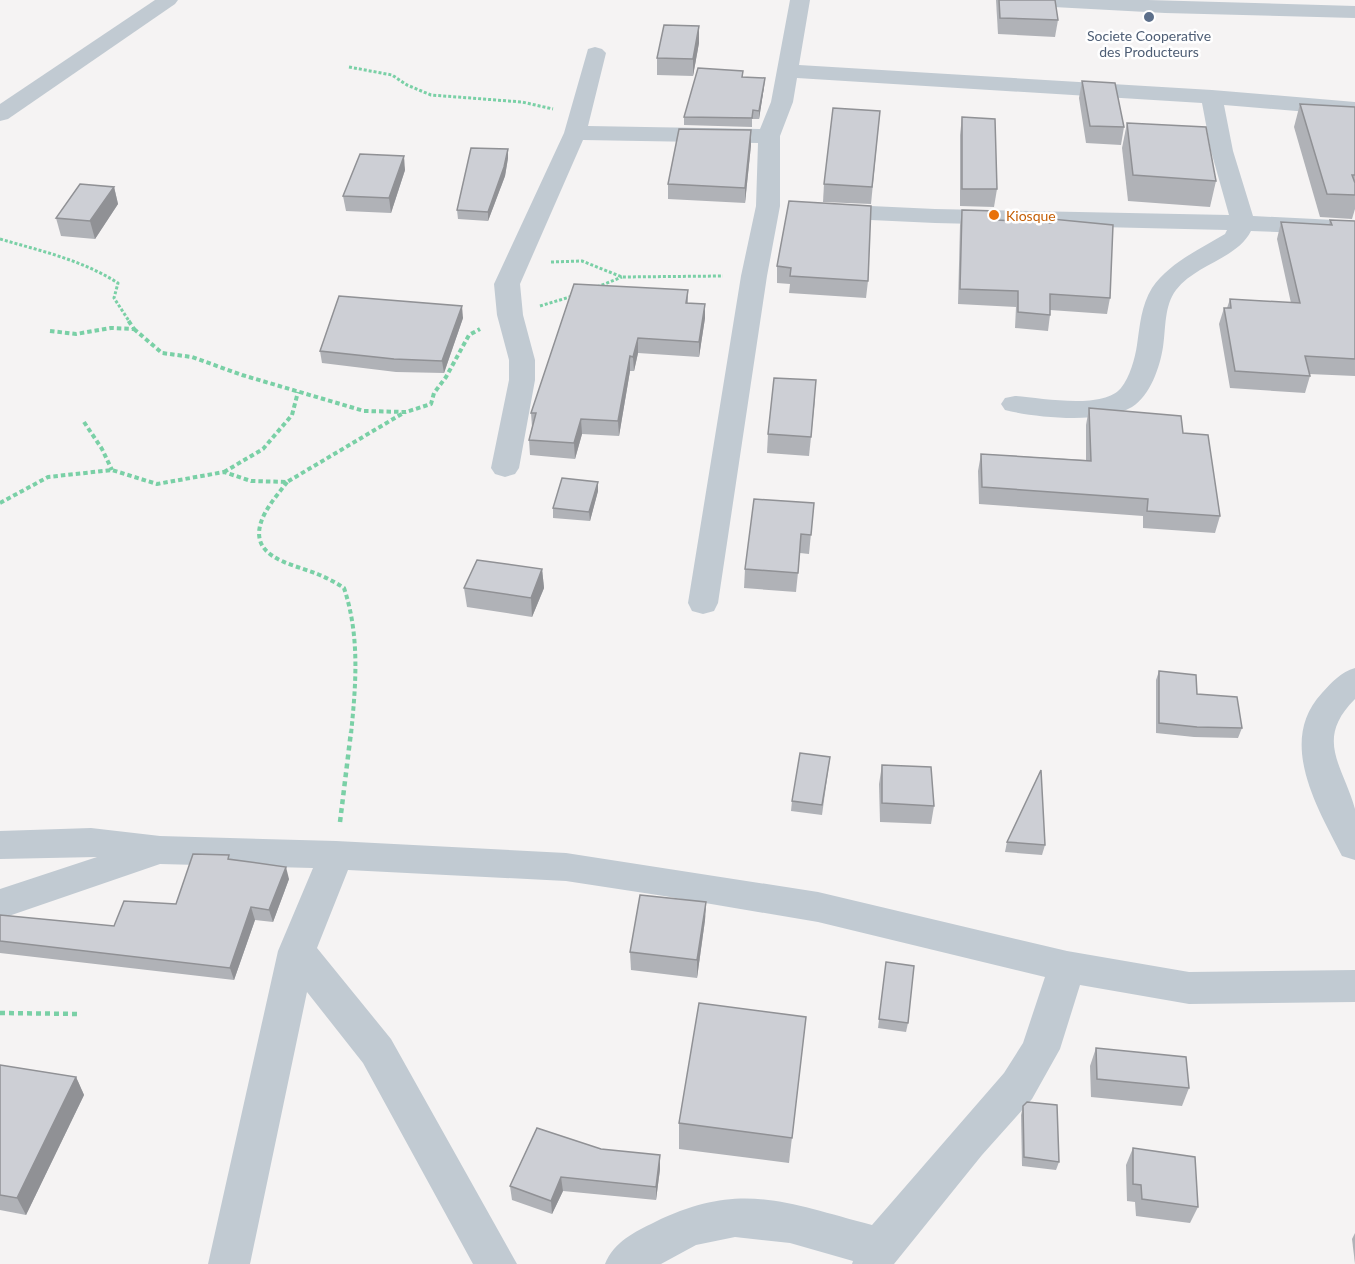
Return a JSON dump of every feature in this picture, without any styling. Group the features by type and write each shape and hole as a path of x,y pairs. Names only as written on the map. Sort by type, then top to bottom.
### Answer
{"street":[{"path":"0,114 168,0"},
{"path":"703,603 754,276 787,208 769,136 782,102 800,0"},
{"path":"1035,0 1165,7 1355,12"},
{"path":"505,468 522,380 522,360 510,315 507,284 575,133 595,53"},
{"path":"789,71 1355,109"},
{"path":"1015,404 1085,408 1112,406 1130,395 1149,351 1153,317 1164,287 1181,272 1234,238 1243,222 1222,151 1212,98"},
{"path":"575,133 769,136"},
{"path":"787,208 935,216 1243,222 1355,228"},
{"path":"1355,680 1331,703 1320,720 1317,737 1322,770 1355,846"},
{"path":"0,845 91,842 160,850 336,855 566,867 664,880 818,907 1067,967 1189,988 1355,986"},
{"path":"0,904 160,850"},
{"path":"229,1264 297,951 336,855"},
{"path":"297,951 377,1051 496,1264"},
{"path":"626,1264 645,1248 673,1234 734,1217 775,1221 876,1256 968,1142 1018,1086 1040,1049 1067,967"}],"path":[{"path":"349,67 393,75 407,85 431,95 546,106 563,116 565,124 575,133"},
{"path":"0,239 83,263 106,274 118,283 114,298 134,330 162,353 192,357 364,411 405,412"},
{"path":"517,264 582,261 622,277"},
{"path":"590,290 622,277 754,276"},
{"path":"336,855 356,683 355,619 344,588 309,570 282,562 266,553 261,542 260,527 266,512 287,482 405,412 431,404 434,393 446,377 469,335 510,315 574,296"},
{"path":"50,331 76,334 111,328 134,330"},
{"path":"0,504 48,477 112,470 157,484 224,472 263,449 292,416 298,392"},
{"path":"84,422 102,449 112,470"},
{"path":"224,472 251,481 287,482"},
{"path":"0,1013 81,1014"}],"building":[{"path":"999,0 1055,0 1058,20 1000,18"},
{"path":"664,25 699,26 693,59 657,58"},
{"path":"698,68 743,71 742,77 765,78 759,111 753,110 752,118 684,117"},
{"path":"1082,81 1115,83 1124,127 1090,126"},
{"path":"1300,104 1355,107 1355,175 1352,175 1355,195 1327,194"},
{"path":"833,108 880,111 872,187 824,184"},
{"path":"962,117 995,119 997,189 962,189"},
{"path":"1127,123 1206,127 1216,181 1133,175"},
{"path":"679,129 751,130 745,188 668,184"},
{"path":"471,148 508,149 488,212 457,210"},
{"path":"360,154 404,156 389,198 343,196"},
{"path":"80,184 114,187 90,221 56,218"},
{"path":"789,201 871,206 868,281 790,276 791,268 777,266"},
{"path":"962,210 997,211 997,220 1052,223 1052,219 1113,225 1110,298 1050,294 1050,315 1018,312 1018,291 960,289"},
{"path":"1330,220 1355,221 1355,359 1305,356 1310,376 1235,371 1224,308 1231,308 1230,299 1300,303 1281,222 1332,225"},
{"path":"574,284 688,290 686,303 705,304 699,342 638,338 633,357 630,356 618,421 581,419 574,443 529,440 536,413 531,413"},
{"path":"339,296 462,306 442,361 394,359 320,351"},
{"path":"774,378 816,380 811,437 768,434"},
{"path":"1089,408 1181,416 1183,433 1208,435 1220,516 1147,511 1148,499 982,487 981,454 1091,461"},
{"path":"562,478 598,482 589,512 553,508"},
{"path":"754,499 814,503 811,535 801,534 798,573 745,569"},
{"path":"477,560 542,569 531,598 464,588"},
{"path":"1159,671 1196,675 1197,694 1237,697 1242,728 1159,723"},
{"path":"800,753 830,757 822,805 792,801"},
{"path":"882,765 931,767 934,806 882,803"},
{"path":"1041,770 1045,845 1007,842"},
{"path":"193,854 229,855 228,859 286,867 269,910 251,907 230,968 0,941 0,915 114,926 124,901 176,904"},
{"path":"640,895 706,902 697,960 630,952"},
{"path":"886,962 914,966 908,1023 879,1019"},
{"path":"699,1003 806,1017 792,1138 679,1123"},
{"path":"1096,1048 1186,1057 1189,1088 1097,1079"},
{"path":"0,1065 76,1077 17,1198 0,1195"},
{"path":"1027,1102 1057,1105 1059,1162 1024,1157 1023,1106"},
{"path":"537,1128 601,1149 660,1155 656,1187 561,1177 551,1201 510,1186"},
{"path":"1133,1148 1195,1157 1198,1207 1142,1199 1141,1185 1133,1184"}],"place":[{"name":"Societe Cooperative des Producteurs","path":"1149,17"},
{"name":"Kiosque","path":"994,215"}]}
